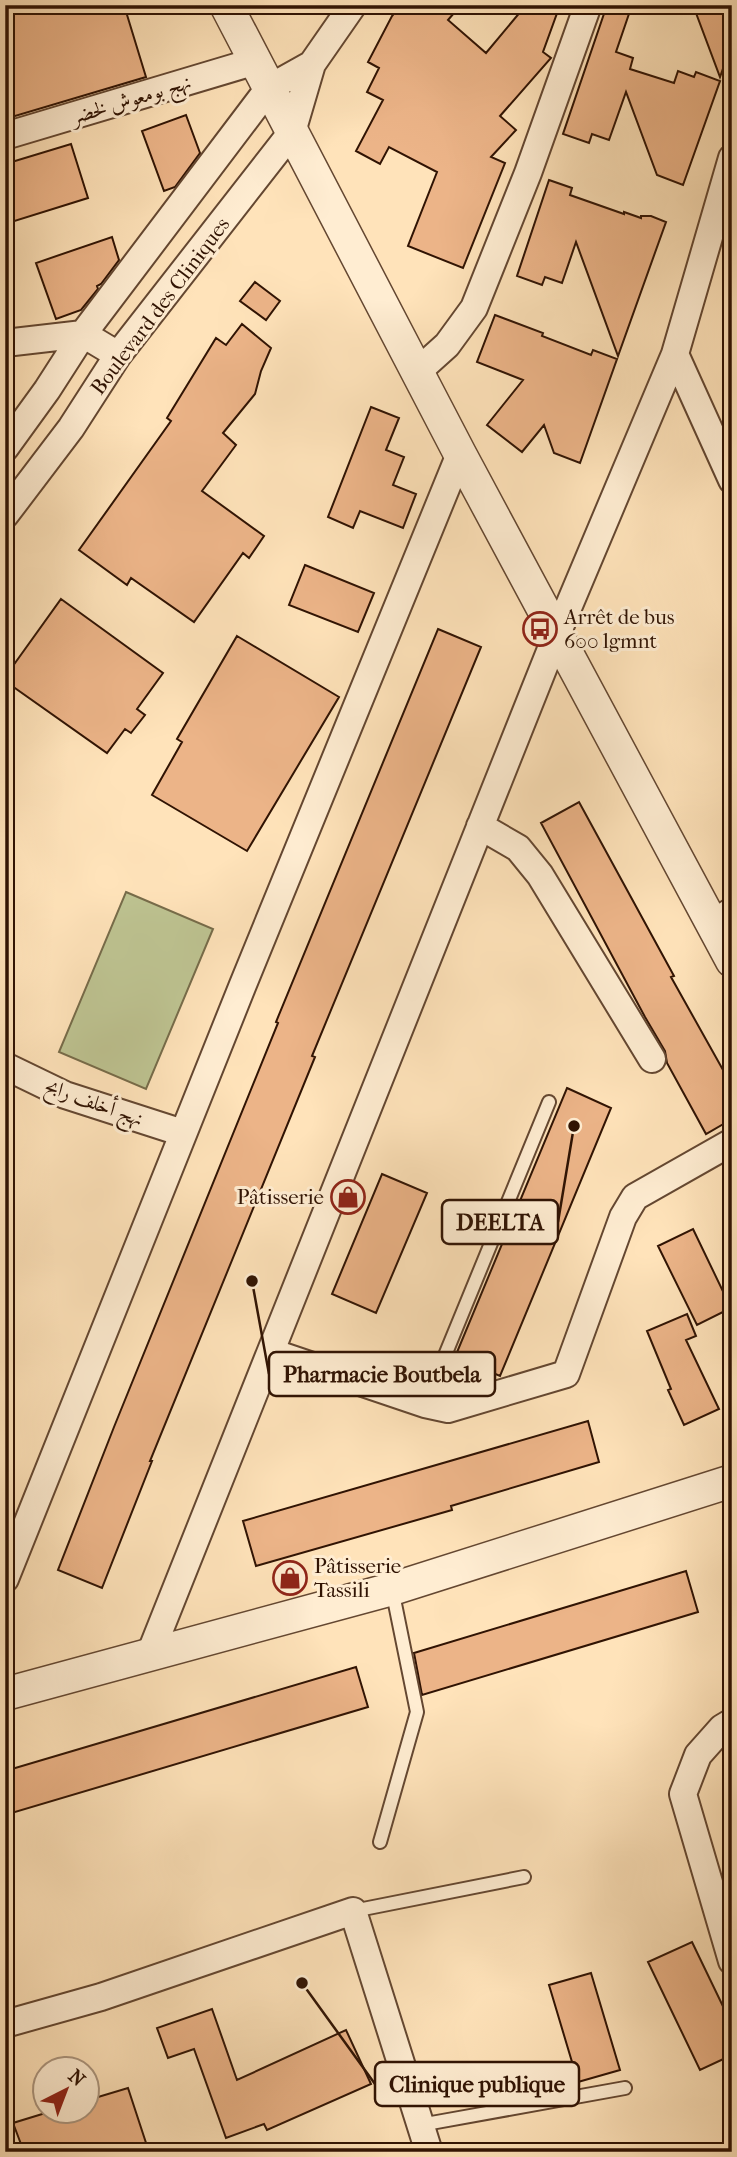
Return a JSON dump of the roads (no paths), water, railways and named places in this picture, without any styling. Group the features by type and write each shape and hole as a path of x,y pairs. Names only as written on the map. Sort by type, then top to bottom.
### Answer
{"street":[{"path":"226,5 556,634 722,917 732,961"},
{"path":"292,132 312,64 353,5"},
{"path":"417,372 447,345 474,308 528,173 588,5"},
{"path":"263,75 312,64"},
{"name":"نهج بومعوش لخضر","path":"5,136 263,75"},
{"name":"Boulevard des Cliniques","path":"5,448 263,75"},
{"name":"Boulevard des Cliniques","path":"5,515 71,428 118,355 292,132"},
{"path":"150,1654 556,634 676,354 732,158"},
{"path":"5,343 83,334 118,355"},
{"path":"676,354 732,480"},
{"path":"5,1579 183,1133 460,454"},
{"path":"480,826 518,848 540,875 652,1059"},
{"name":"نهج أخلف رابح","path":"5,1066 65,1095 183,1133"},
{"path":"271,1352 425,1404 448,1409 566,1374 623,1217 635,1197 732,1142"},
{"path":"5,1694 392,1589 732,1481"},
{"path":"732,1722 722,1728 698,1755 683,1794 732,1961"},
{"path":"5,2024 113,1993 353,1911 429,2152"}],"lane":[{"path":"425,1404 549,1102"},
{"path":"380,1842 417,1712 392,1589"},
{"path":"353,1911 524,1877"},
{"path":"420,2124 625,2088"}],"place":[{"name":"Arrêt de bus 600 lgmnt","path":"540,629"},
{"name":"DEELTA","path":"574,1126"},
{"name":"Pâtisserie","path":"348,1197"},
{"name":"Pharmacie Boutbela","path":"252,1281"},
{"name":"Pâtisserie Tassili","path":"290,1578"},
{"name":"Clinique publique","path":"302,1983"}]}
